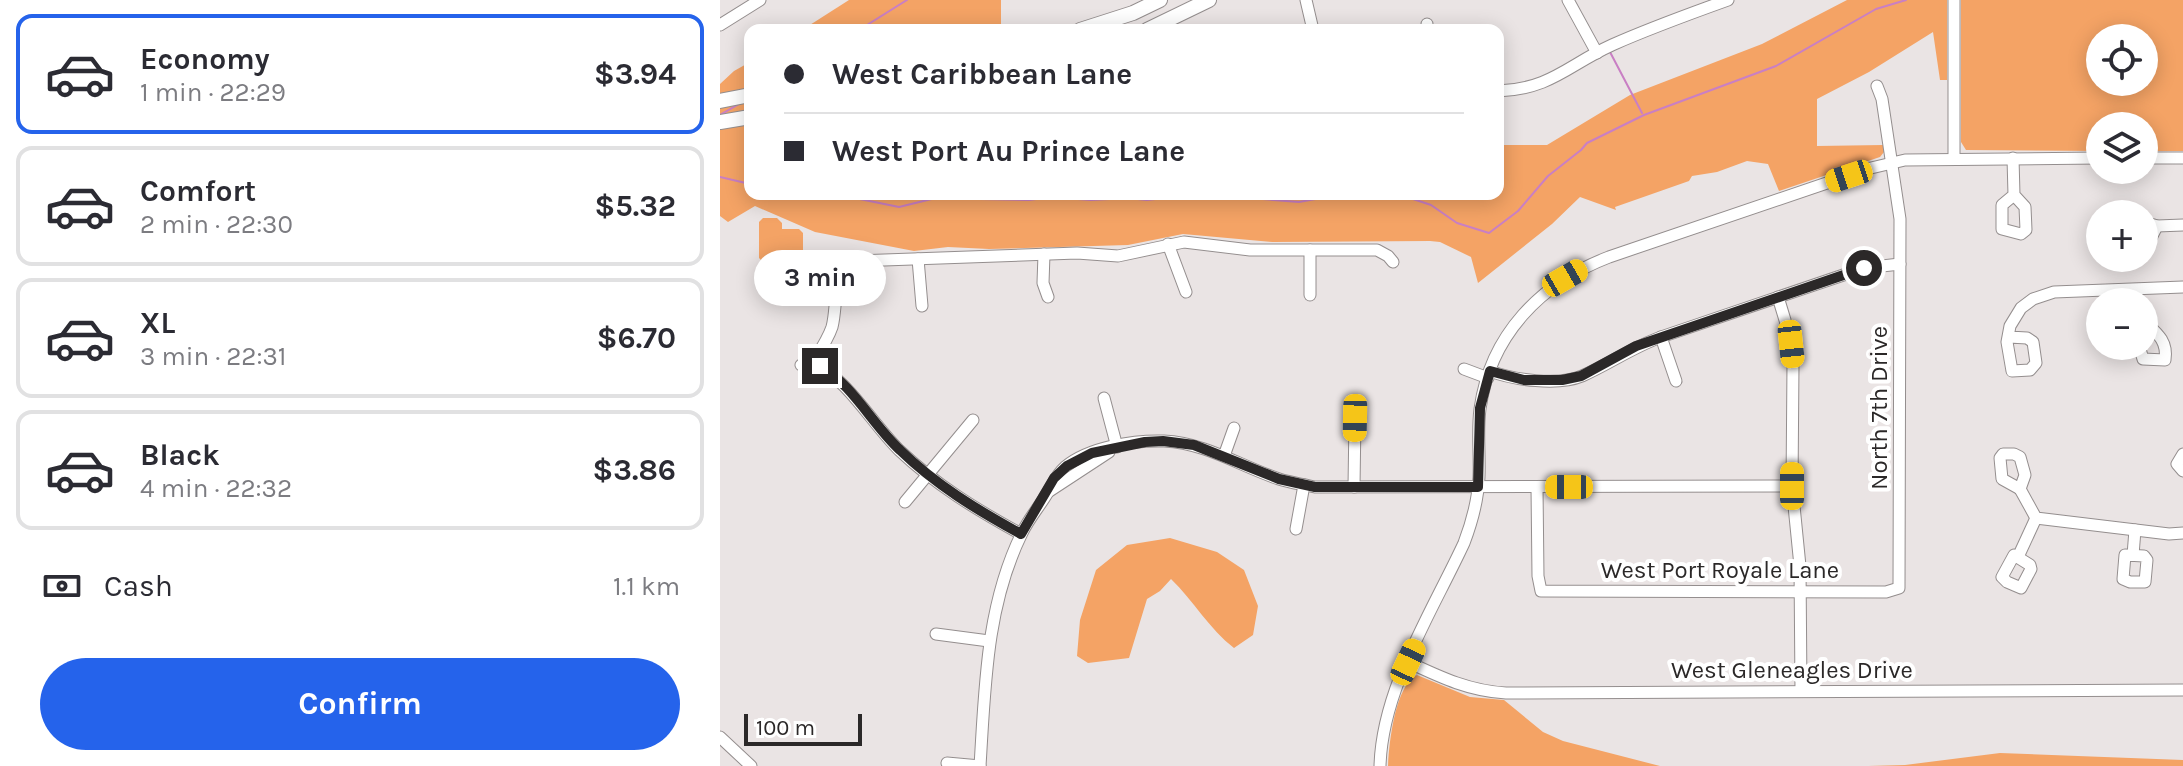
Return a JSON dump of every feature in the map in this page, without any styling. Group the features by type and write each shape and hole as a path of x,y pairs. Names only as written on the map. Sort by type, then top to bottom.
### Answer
{"main road":[{"path":"1114,24 1160,0"},
{"path":"1159,24 1209,0"},
{"path":"724,100 744,96"},
{"path":"720,122 744,118"}],"street":[{"path":"720,25 760,0"},
{"path":"1306,0 1312,24"},
{"path":"1568,0 1597,53"},
{"path":"1504,91 1544,83 1597,53 1695,6 1728,0"},
{"path":"1954,0 1954,158"},
{"name":"North 7th Drive","path":"1877,86 1882,99 1899,206 1899,588"},
{"path":"2013,158 2014,195"},
{"path":"1380,766 1382,734 1392,697 1464,543 1478,487 1480,408 1489,375 1505,338 1525,311 1547,290 1580,269 1871,168 1918,159 2086,158"},
{"path":"2158,158 2183,158"},
{"path":"2158,226 2183,225"},
{"path":"1021,534 974,508 928,476 898,448 838,378 807,363 830,333 841,275 850,264 856,261 1044,254 1132,255 1184,242 1250,250 1382,250 1393,262"},
{"path":"1168,244 1186,292"},
{"path":"1310,250 1310,295"},
{"path":"1044,254 1043,283 1048,297"},
{"path":"918,259 922,306"},
{"path":"1464,369 1524,380 1572,379 1636,346 1661,337 1874,265 1900,264"},
{"path":"2158,292 2183,287"},
{"path":"2009,337 2010,326 2021,308 2039,296 2054,292 2086,293"},
{"path":"1778,297 1788,330 1793,364 1792,486 1800,592 1801,691"},
{"path":"2158,334 2163,338 2167,356 2165,360 2158,360"},
{"path":"1661,337 1676,381"},
{"path":"1104,398 1117,447"},
{"path":"1354,487 1355,418"},
{"path":"905,502 973,420"},
{"path":"1224,456 1234,428"},
{"path":"947,763 980,766 989,641 998,598 1021,534 1054,478 1067,466 1092,453 1163,441 1194,445 1279,479 1304,485 1792,486"},
{"path":"2183,454 2177,464 2183,471"},
{"path":"1296,529 1304,485"},
{"name":"West Port Royale Lane","path":"1537,487 1538,576 1541,591 1886,592 1899,588"},
{"path":"2020,489 2036,518"},
{"path":"2036,518 2183,533"},
{"path":"2018,557 2036,518"},
{"path":"2133,555 2135,530"},
{"path":"936,634 989,641"},
{"name":"West Gleneagles Drive","path":"1408,662 1455,684 1487,692 2183,690"},
{"path":"720,737 751,766"}],"shaded area":[{"path":"849,0 1001,0 1001,24 811,24"},
{"path":"1847,0 1947,0 1947,80 1940,80 1933,32 1869,72 1817,99 1817,146 1883,145 1884,152 1880,157 1779,191 1768,164 1747,161 1717,172 1692,176 1689,181 1615,207 1616,210 1580,197 1552,224 1478,283 1471,257 1440,242 1430,241 1272,242 1183,234 1128,245 989,249 948,247 914,251 815,232 755,206 728,222 720,216 720,84 744,65 744,200 1504,200 1504,145 1547,145 1630,95 1762,44"},
{"path":"1961,0 2183,0 2183,151 2158,151 2158,112 2086,112 2086,151 1966,150 1961,142"},
{"path":"763,218 777,218 782,223 782,229 799,229 803,233 803,269 799,273 785,273 781,270 781,261 763,262 759,258 759,222"},
{"path":"1170,538 1217,552 1244,570 1258,606 1253,635 1234,648 1171,579 1147,599 1129,658 1088,663 1077,656 1080,620 1096,570 1127,545"},
{"path":"1417,675 1470,697 1504,700 1543,732 1563,741 1660,766 1388,766 1398,702 1409,681"},
{"path":"2000,753 2183,760 2183,766 1868,766 1905,765"}],"waterway":[{"path":"869,24 907,0"},
{"path":"1416,200 1431,205 1457,223 1489,233 1518,211 1548,176 1587,143 1644,115 1776,66 1876,9 1906,0"},
{"path":"1610,52 1642,113"},
{"path":"720,115 739,104"},
{"path":"720,177 744,183"},
{"path":"865,200 899,207 928,200"},
{"path":"1274,200 1310,200"}],"route":[{"path":"820,366 838,378 874,422 928,476 974,508 1021,534 1054,478 1067,466 1092,453 1145,442 1194,445 1279,479 1315,487 1478,487 1480,408 1490,371 1524,380 1572,379 1636,346 1864,268"}]}
